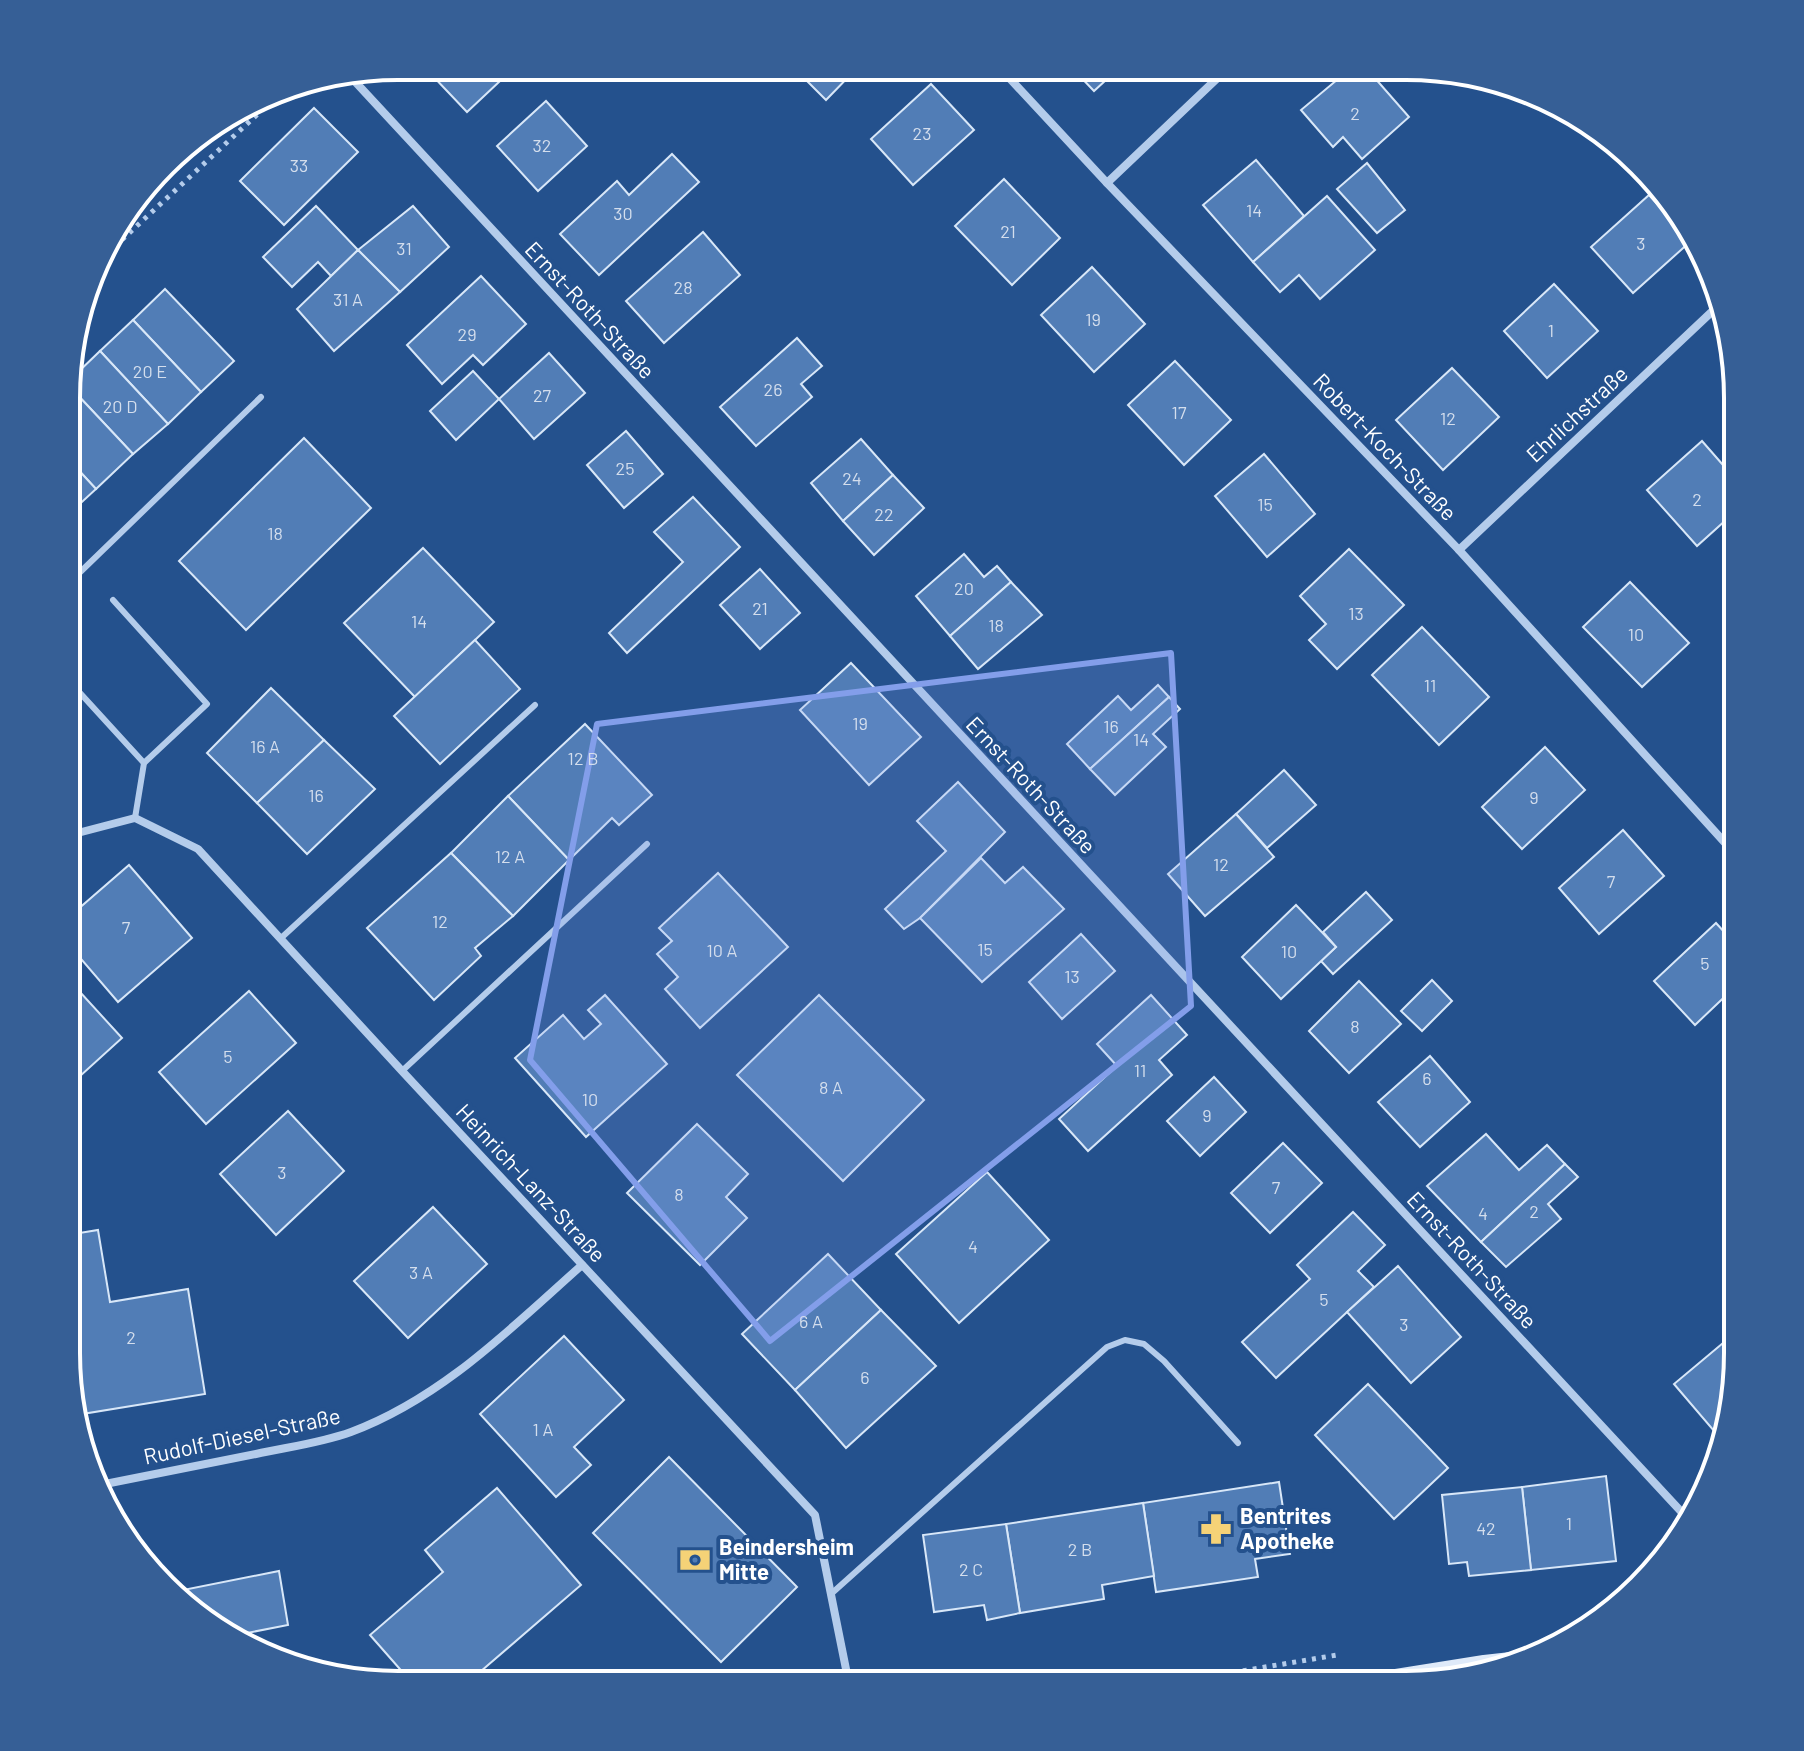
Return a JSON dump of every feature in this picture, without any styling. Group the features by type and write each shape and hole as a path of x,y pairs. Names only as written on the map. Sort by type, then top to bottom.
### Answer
{"street":[{"name":"Robert-Koch-Straße","path":"1011,80 1459,550 1724,842"},
{"path":"1107,183 1215,80"},
{"name":"Ernst-Roth-Straße","path":"356,83 1681,1512"},
{"name":"Ehrlichstraße","path":"1459,550 1712,312"},
{"path":"80,832 135,818"},
{"name":"Heinrich-Lanz-Straße","path":"135,818 198,849 815,1515 846,1671"},
{"name":"Rudolf-Diesel-Straße","path":"108,1483 309,1443 350,1433 385,1417 430,1392 472,1362 582,1265"}],"lane":[{"path":"80,572 261,397"},
{"path":"113,600 207,704 144,763 135,818"},
{"path":"80,693 144,763"},
{"path":"280,939 535,705"},
{"path":"402,1071 647,844"},
{"path":"831,1594 1107,1347 1125,1340 1144,1344 1164,1361 1238,1443"}],"path":[{"path":"123,238 261,111"}],"highlighted area":[{"path":"1171,653 1191,1006 770,1341 530,1060 597,724"}],"building":[{"path":"437,80 501,80 467,112"},
{"path":"806,80 845,80 826,100"},
{"path":"1083,80 1106,80 1094,91"},
{"path":"1337,80 1377,80 1409,117 1362,159 1343,137 1333,147 1301,110"},
{"path":"931,84 974,130 913,185 871,139"},
{"path":"546,101 587,146 538,191 497,146"},
{"path":"314,108 358,152 284,225 240,181"},
{"path":"672,154 699,182 599,275 560,234 617,181 629,195"},
{"path":"1256,160 1304,216 1253,262 1203,205"},
{"path":"1367,163 1405,210 1377,233 1337,189"},
{"path":"1004,179 1060,238 1012,285 955,226"},
{"path":"1649,195 1685,246 1633,293 1591,247"},
{"path":"1327,196 1375,250 1320,299 1299,275 1280,292 1253,262"},
{"path":"316,206 358,250 331,276 318,262 292,287 263,257"},
{"path":"413,206 449,247 400,292 358,250"},
{"path":"703,232 740,275 664,343 626,301"},
{"path":"358,250 400,292 334,351 297,309"},
{"path":"1092,267 1145,324 1094,372 1041,315"},
{"path":"481,276 526,324 483,365 473,355 442,384 407,345"},
{"path":"1554,284 1598,331 1547,378 1504,331"},
{"path":"165,289 234,361 201,392 133,320"},
{"path":"133,320 201,392 168,424 100,351"},
{"path":"797,338 822,366 801,384 812,397 756,446 720,407"},
{"path":"100,351 168,424 133,454 80,398 82,369"},
{"path":"549,353 585,393 534,439 499,399"},
{"path":"1175,361 1231,420 1184,465 1128,405"},
{"path":"1452,368 1499,417 1443,470 1396,420"},
{"path":"473,371 499,399 456,440 430,411"},
{"path":"80,398 133,454 96,489 80,472"},
{"path":"626,431 663,474 624,508 587,465"},
{"path":"304,438 371,508 246,630 179,561"},
{"path":"861,439 893,475 843,521 811,483"},
{"path":"1702,441 1724,466 1724,522 1697,546 1647,490"},
{"path":"1264,454 1315,514 1267,557 1215,496"},
{"path":"80,472 96,489 80,504"},
{"path":"893,475 924,508 874,555 843,521"},
{"path":"693,497 740,547 627,653 609,633 683,562 654,532"},
{"path":"423,548 494,622 415,697 344,623"},
{"path":"1349,549 1404,605 1337,669 1309,640 1326,624 1300,596"},
{"path":"964,554 984,577 997,566 1011,582 950,636 916,596"},
{"path":"760,569 800,613 760,649 720,605"},
{"path":"1011,582 1042,615 978,669 950,636"},
{"path":"1630,582 1689,643 1642,687 1583,627"},
{"path":"1422,627 1489,697 1439,745 1372,675"},
{"path":"475,640 520,689 440,764 394,716"},
{"path":"851,663 921,737 869,785 800,710"},
{"path":"1158,685 1169,697 1090,769 1067,744 1118,696 1131,710"},
{"path":"271,688 324,740 257,803 207,753"},
{"path":"1169,697 1180,709 1153,734 1166,747 1115,795 1090,769"},
{"path":"585,724 652,795 619,825 612,818 569,860 508,796"},
{"path":"324,740 375,789 307,854 257,803"},
{"path":"1545,747 1585,790 1522,849 1482,807"},
{"path":"1284,770 1316,805 1267,848 1236,814"},
{"path":"958,782 1005,832 920,918 904,929 885,909 946,851 917,821"},
{"path":"508,796 569,860 513,916 451,853"},
{"path":"1236,814 1274,857 1205,916 1168,874"},
{"path":"1623,830 1664,876 1599,934 1559,888"},
{"path":"451,853 513,916 475,948 481,956 434,1000 367,928"},
{"path":"981,858 1005,883 1023,867 1064,909 982,982 920,918"},
{"path":"129,865 192,938 118,1002 80,958 80,907"},
{"path":"718,873 788,947 700,1028 665,989 678,977 657,954 672,941 659,928"},
{"path":"1366,892 1392,920 1333,974 1321,961 1336,947 1323,932"},
{"path":"1296,905 1336,947 1281,999 1242,957"},
{"path":"1716,923 1724,932 1724,997 1695,1025 1654,981"},
{"path":"1081,934 1115,971 1062,1019 1029,982"},
{"path":"1432,980 1452,1001 1422,1031 1401,1011"},
{"path":"1359,981 1401,1024 1349,1073 1309,1031"},
{"path":"249,991 296,1043 206,1124 159,1072"},
{"path":"80,992 122,1038 80,1076"},
{"path":"605,995 667,1064 586,1137 515,1058 563,1015 584,1039 601,1024 588,1010"},
{"path":"819,995 924,1100 843,1181 737,1075"},
{"path":"1151,995 1187,1035 1159,1060 1172,1075 1088,1151 1059,1119 1117,1066 1097,1044"},
{"path":"1430,1056 1470,1102 1420,1147 1378,1102"},
{"path":"1214,1077 1246,1112 1200,1156 1167,1121"},
{"path":"288,1111 344,1171 276,1235 220,1174"},
{"path":"697,1124 748,1174 726,1197 747,1218 700,1265 627,1193"},
{"path":"1486,1134 1519,1170 1547,1145 1565,1164 1481,1242 1427,1186"},
{"path":"1283,1143 1322,1183 1270,1233 1231,1193"},
{"path":"1565,1164 1578,1177 1548,1204 1561,1219 1506,1267 1481,1242"},
{"path":"987,1172 1049,1240 959,1323 896,1254"},
{"path":"433,1207 487,1264 408,1338 354,1281"},
{"path":"1353,1212 1385,1245 1358,1271 1374,1287 1276,1378 1242,1342 1310,1279 1297,1265"},
{"path":"98,1230 110,1302 188,1289 205,1394 86,1413 80,1353 80,1233"},
{"path":"828,1254 881,1310 795,1390 742,1334"},
{"path":"1398,1266 1461,1337 1411,1383 1347,1312"},
{"path":"881,1310 936,1366 846,1448 795,1390"},
{"path":"564,1336 624,1400 574,1447 591,1465 556,1497 480,1414"},
{"path":"1724,1342 1721,1394 1714,1431 1674,1384"},
{"path":"1368,1384 1448,1468 1394,1519 1315,1435"},
{"name":"Beindersheim Mitte","path":"669,1457 797,1587 721,1662 593,1533"},
{"path":"1606,1476 1616,1561 1531,1570 1522,1487"},
{"name":"Bentrites Apotheke","path":"1279,1482 1290,1554 1255,1559 1258,1577 1156,1592 1143,1503"},
{"path":"1522,1487 1531,1570 1469,1576 1467,1562 1449,1564 1442,1495"},
{"path":"497,1488 581,1585 481,1671 402,1671 370,1635 443,1572 425,1550"},
{"path":"1143,1503 1154,1576 1102,1585 1104,1599 1020,1613 1006,1524"},
{"path":"1006,1524 1020,1613 987,1620 984,1605 934,1612 923,1535"},
{"path":"279,1571 288,1625 248,1633 185,1590"}],"place":[{"name":"Bentrites Apotheke","path":"1216,1529"},
{"name":"Beindersheim Mitte","path":"695,1560"}]}
